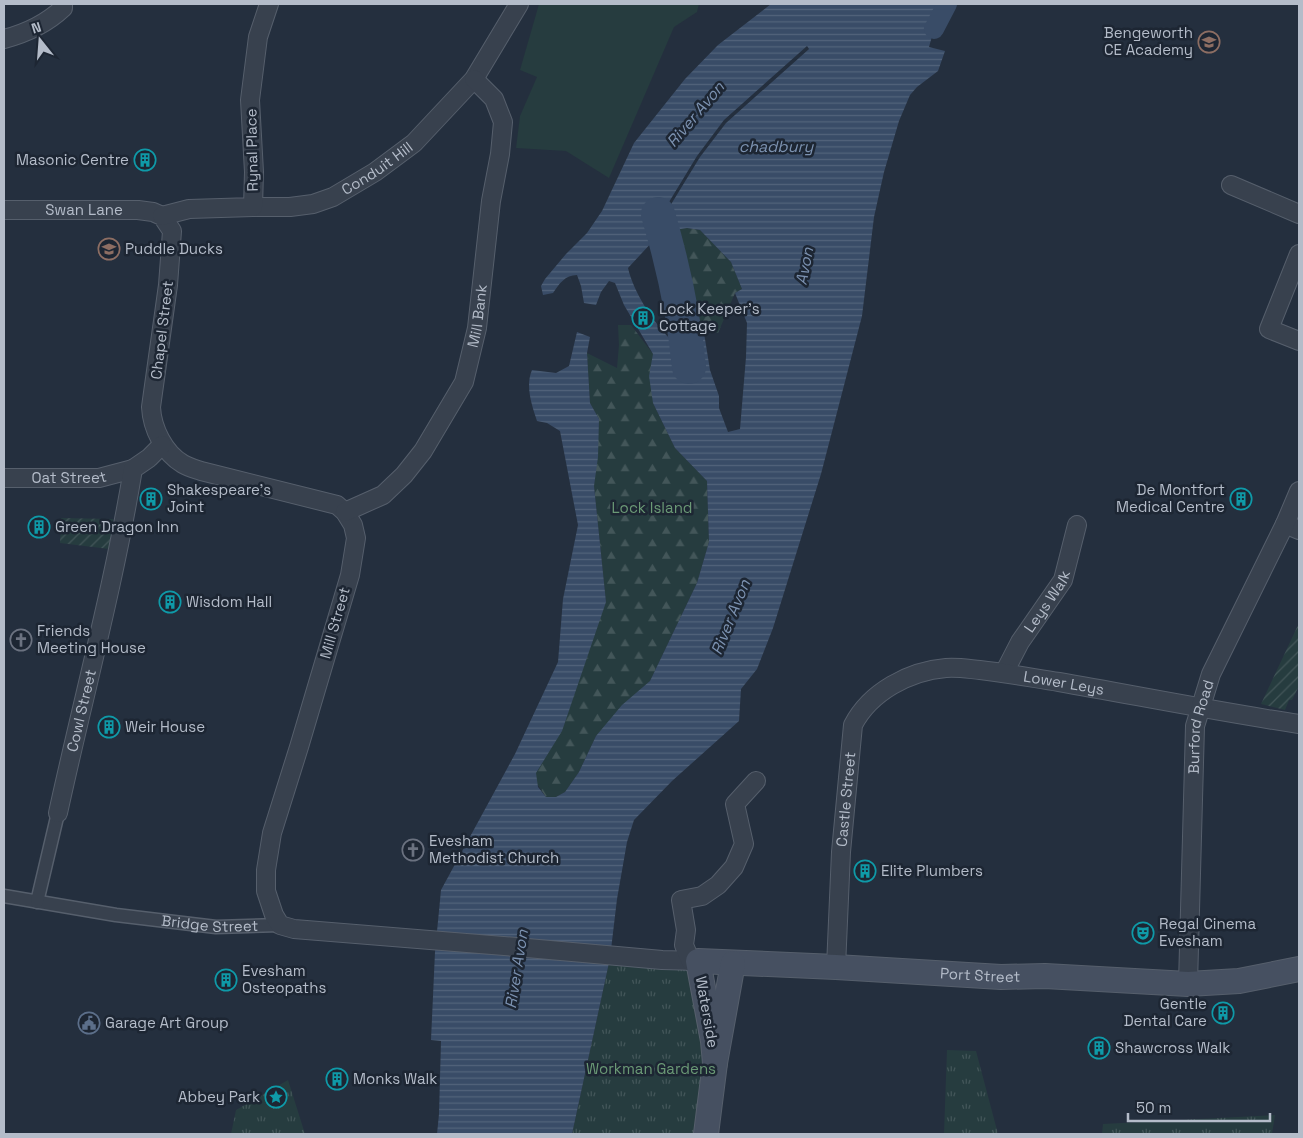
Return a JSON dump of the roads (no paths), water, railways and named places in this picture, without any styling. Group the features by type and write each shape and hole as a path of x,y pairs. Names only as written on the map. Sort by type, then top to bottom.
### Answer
{"main road":[{"name":"Port Street","path":"694,961 1001,977 1045,976 1188,984 1239,981 1299,968"},
{"name":"Waterside","path":"694,961 706,1000 715,1064"},
{"name":"Waterside","path":"706,1134 715,1064 733,963"}],"street":[{"path":"4,39 17,36 50,20 63,8 63,4"},
{"name":"Rynal Place","path":"162,216 189,209 253,207 254,172 250,100 258,37 269,4"},
{"name":"Conduit Hill","path":"253,207 290,207 312,204 333,197 374,172 414,143 474,79 519,4"},
{"name":"Mill Bank","path":"345,512 383,495 404,475 423,451 464,382 476,328 490,200 500,154 503,122 494,99 474,79"},
{"path":"1231,185 1299,214"},
{"name":"Swan Lane","path":"4,210 138,210 153,212 162,216"},
{"name":"Chapel Street","path":"162,216 172,231 168,285 151,407 152,416 162,445"},
{"path":"1299,254 1270,329 1299,341"},
{"path":"133,469 149,458 162,445 182,463 201,471 337,505 345,512"},
{"name":"Oat Street","path":"4,478 99,478 133,469"},
{"name":"Cowl Street","path":"36,902 120,548 133,469"},
{"name":"Burford Road","path":"1188,984 1195,726 1211,674 1292,527 1299,491"},
{"name":"Mill Street","path":"280,925 274,915 266,891 266,870 270,842 350,575 356,538 353,524 345,512"},
{"name":"Leys Walk","path":"1004,673 1020,642 1063,580 1077,524"},
{"name":"Lower Leys","path":"926,672 947,668 1004,673 1299,724"},
{"name":"Castle Street","path":"836,967 841,852 853,725 863,708 878,694 906,679 926,672"},
{"path":"694,961 684,945 686,930 681,900 702,896 718,885 734,867 744,844 735,804 756,781"},
{"name":"Bridge Street","path":"4,896 116,915 216,927 280,925 311,931 662,960"},
{"name":"Port Street","path":"662,960 694,961"}],"water":[{"name":"chadbury","path":"771,4 941,4 929,47 945,51 938,71 917,87 910,95 899,121 884,172 874,217 862,316 821,474 773,628 757,669 741,689 739,721 672,781 634,820 627,842 617,899 610,958 572,1134 437,1134 441,1041 431,1040 435,952 441,890 515,754 558,662 563,599 578,525 560,431 547,423 537,421 530,396 530,376 532,370 556,373 569,366 577,332 590,337 587,353 590,403 599,419 598,457 594,486 606,602 562,731 536,773 538,787 546,797 556,797 565,792 579,772 596,736 622,705 650,681 697,583 709,542 707,481 675,448 653,403 649,376 653,354 624,305 615,283 609,281 601,292 596,305 584,303 577,275 566,278 553,293 543,295 541,286 566,254 587,233 602,211 634,143 685,79 718,45","holes":["687,228 700,230 731,262 742,289 735,293 747,323 740,429 728,432 719,408 719,396 710,370 704,333 695,328 690,322 678,323 679,335 673,342 646,308 635,288 628,268 654,240 662,251 665,260 679,256 675,230"]}],"waterway":[{"path":"934,29 947,4"},
{"name":"River Avon","path":"658,214 677,290 689,367"}],"place":[{"name":"Bengeworth CE Academy","path":"1209,42"},
{"name":"Masonic Centre","path":"145,160"},
{"name":"Puddle Ducks","path":"109,249"},
{"name":"Lock Keeper's Cottage","path":"643,318"},
{"name":"Shakespeare's Joint","path":"151,499"},
{"name":"De Montfort Medical Centre","path":"1241,499"},
{"name":"Green Dragon Inn","path":"39,527"},
{"name":"Wisdom Hall","path":"170,602"},
{"name":"Friends Meeting House","path":"21,640"},
{"name":"Weir House","path":"109,727"},
{"name":"Evesham Methodist Church","path":"413,850"},
{"name":"Elite Plumbers","path":"865,871"},
{"name":"Regal Cinema Evesham","path":"1143,933"},
{"name":"Evesham Osteopaths","path":"226,980"},
{"name":"Gentle Dental Care","path":"1223,1013"},
{"name":"Garage Art Group","path":"89,1023"},
{"name":"Shawcross Walk","path":"1099,1048"},
{"name":"Monks Walk","path":"337,1079"},
{"name":"Abbey Park","path":"276,1097"}],"water label":[{"name":"Avon","path":"804,266"}],"park label":[{"name":"Lock Island","path":"652,508"},
{"name":"Workman Gardens","path":"651,1069"}]}
